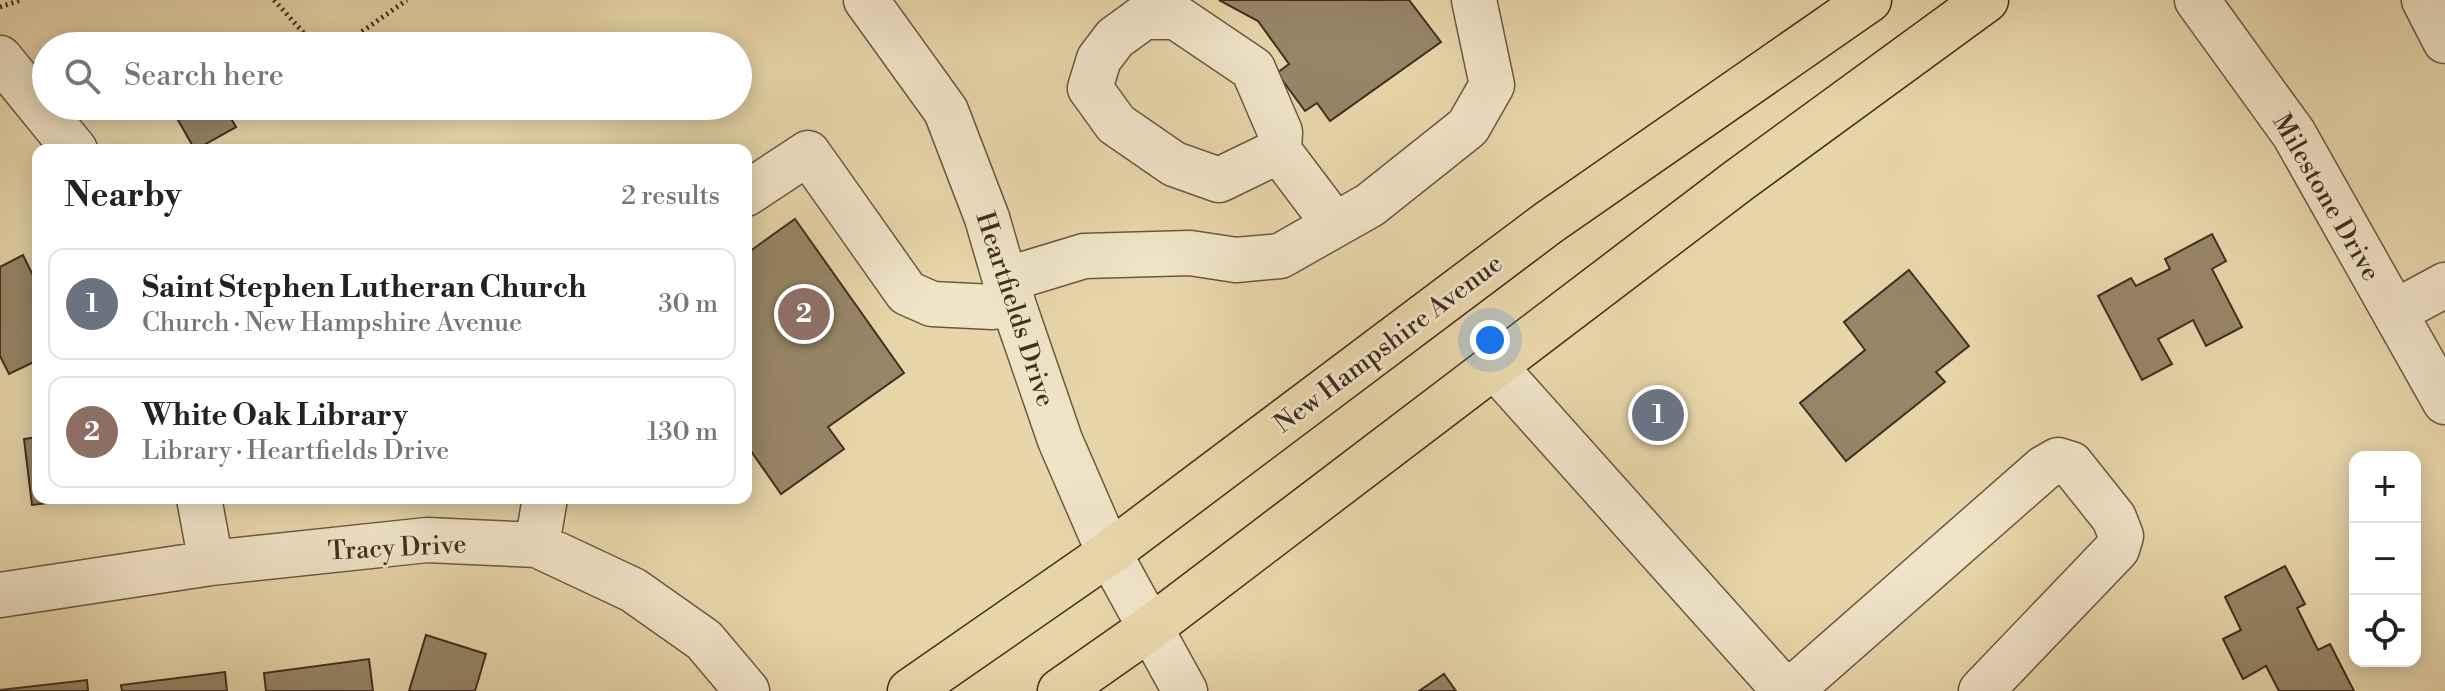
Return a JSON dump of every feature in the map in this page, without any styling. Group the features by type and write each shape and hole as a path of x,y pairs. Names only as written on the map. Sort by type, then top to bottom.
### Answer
{"main road":[{"name":"New Hampshire Avenue","path":"910,691 1109,553 1548,223 1869,0"},
{"path":"1060,691 1150,628 1738,181 1937,19 1986,0"}],"street":[{"name":"Heartfields Drive","path":"866,0 946,111 987,218 1060,440 1109,553 1185,691"},
{"path":"752,190 808,153 907,293 932,304 993,307 1009,291 1084,256 1190,253 1236,260 1280,256 1370,205 1468,127 1492,85 1474,0"},
{"name":"Milestone Drive","path":"2197,0 2294,134 2445,402"},
{"path":"2424,0 2445,41"},
{"path":"0,58 32,97"},
{"path":"51,120 70,144"},
{"path":"1279,151 1335,225"},
{"path":"2395,312 2445,285"},
{"path":"1494,366 1787,691 2044,468 2058,460 2071,464 2114,518 2121,536 2117,549 1981,691"},
{"path":"200,504 211,563"},
{"path":"537,545 544,504"},
{"name":"Tracy Drive","path":"0,595 211,563 427,540 537,545 633,590 704,640 747,691"}],"path":[{"path":"0,7 21,0"},
{"path":"274,0 303,32"},
{"path":"361,32 407,0"}],"building":[{"path":"1219,0 1409,0 1441,42 1330,121 1317,103 1305,111 1277,73 1289,64 1258,21"},
{"path":"178,120 232,120 236,127 206,144 192,144"},
{"path":"795,219 904,373 828,427 844,449 781,494 752,453 752,250"},
{"path":"2212,234 2226,261 2212,269 2242,327 2206,346 2193,320 2158,339 2172,364 2142,380 2098,296 2131,278 2136,286 2170,269 2165,259"},
{"path":"23,255 32,274 32,363 9,374 0,356 0,267"},
{"path":"1909,270 1969,346 1936,372 1945,382 1846,461 1800,403 1865,350 1844,322"},
{"path":"32,438 32,504 40,504 32,505 24,439"},
{"path":"2285,566 2305,604 2297,608 2318,650 2330,644 2354,691 2279,691 2266,666 2243,679 2223,639 2241,630 2225,597"},
{"path":"426,635 486,654 475,691 409,691"},
{"path":"369,659 373,691 266,691 264,673"},
{"path":"225,672 227,691 122,691 121,685"},
{"path":"1444,674 1456,691 1419,691"},
{"path":"87,680 88,691 0,691 0,690"}],"place":[{"name":"White Oak Library","path":"804,314"},
{"name":"Saint Stephen Lutheran Church","path":"1658,415"}]}
